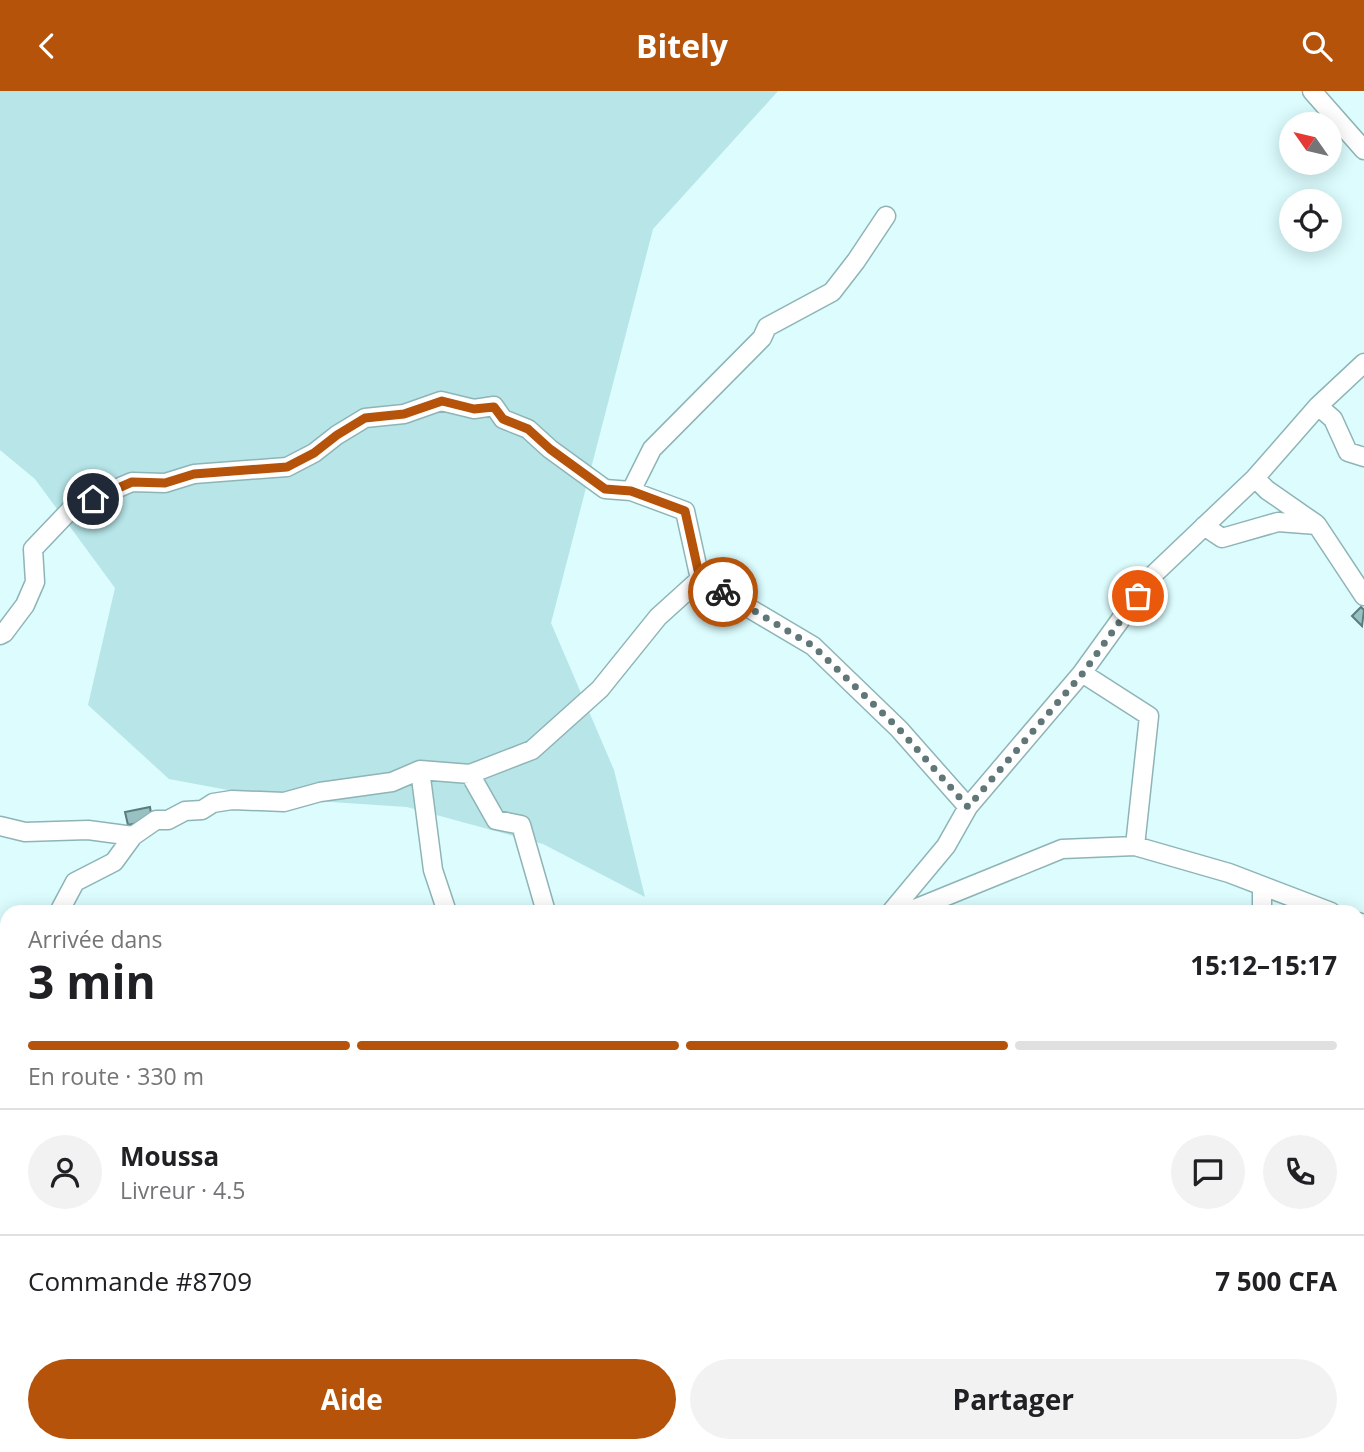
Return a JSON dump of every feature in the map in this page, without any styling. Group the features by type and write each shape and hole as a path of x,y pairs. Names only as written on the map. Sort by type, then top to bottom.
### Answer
{"street":[{"path":"1312,91 1364,150"},
{"path":"631,491 652,449 762,338 767,327 832,292 886,216"},
{"path":"897,905 946,846 968,807 1083,673 1152,576 1255,478 1318,406 1364,363"},
{"path":"0,635 25,605 35,582 33,549 73,507 132,482 165,483 194,474 287,467 314,453 365,418 404,414 442,401 474,409 494,407 503,419 528,429 550,449 605,489 631,491 685,511 700,579 813,646 899,729 968,807"},
{"path":"1318,406 1334,419 1348,453 1364,457"},
{"path":"1255,478 1267,490 1317,525 1364,596"},
{"path":"1204,526 1222,538 1278,522 1317,525"},
{"path":"63,905 75,882 114,862 133,836 156,820 168,820 185,811 202,810 213,803 244,800 284,801 320,792 392,782 420,770 470,773 532,750 600,689 658,617 700,579"},
{"path":"1083,673 1149,716 1135,846"},
{"path":"420,770 433,870 445,905"},
{"path":"470,773 496,820 521,825 544,905"},
{"path":"0,826 25,832 88,830 133,836"},
{"path":"924,905 1062,849 1135,846 1229,873 1313,905"},
{"path":"1262,885 1262,905"}],"shaded area":[{"path":"0,91 778,91 653,229 551,623 614,770 645,897 543,844 407,807 270,798 169,779 88,705 115,588 35,479 0,450"}],"building":[{"path":"1361,607 1364,610 1362,626 1352,616"},
{"path":"150,807 152,820 128,825 125,812"}],"way so far":[{"path":"723,592 813,646 899,729 968,807 1083,673 1138,596"}],"route":[{"path":"93,499 132,482 165,483 194,474 287,467 314,453 365,418 404,414 442,401 474,409 494,407 503,419 528,429 550,449 605,489 631,491 685,511 700,579 723,592"}]}
